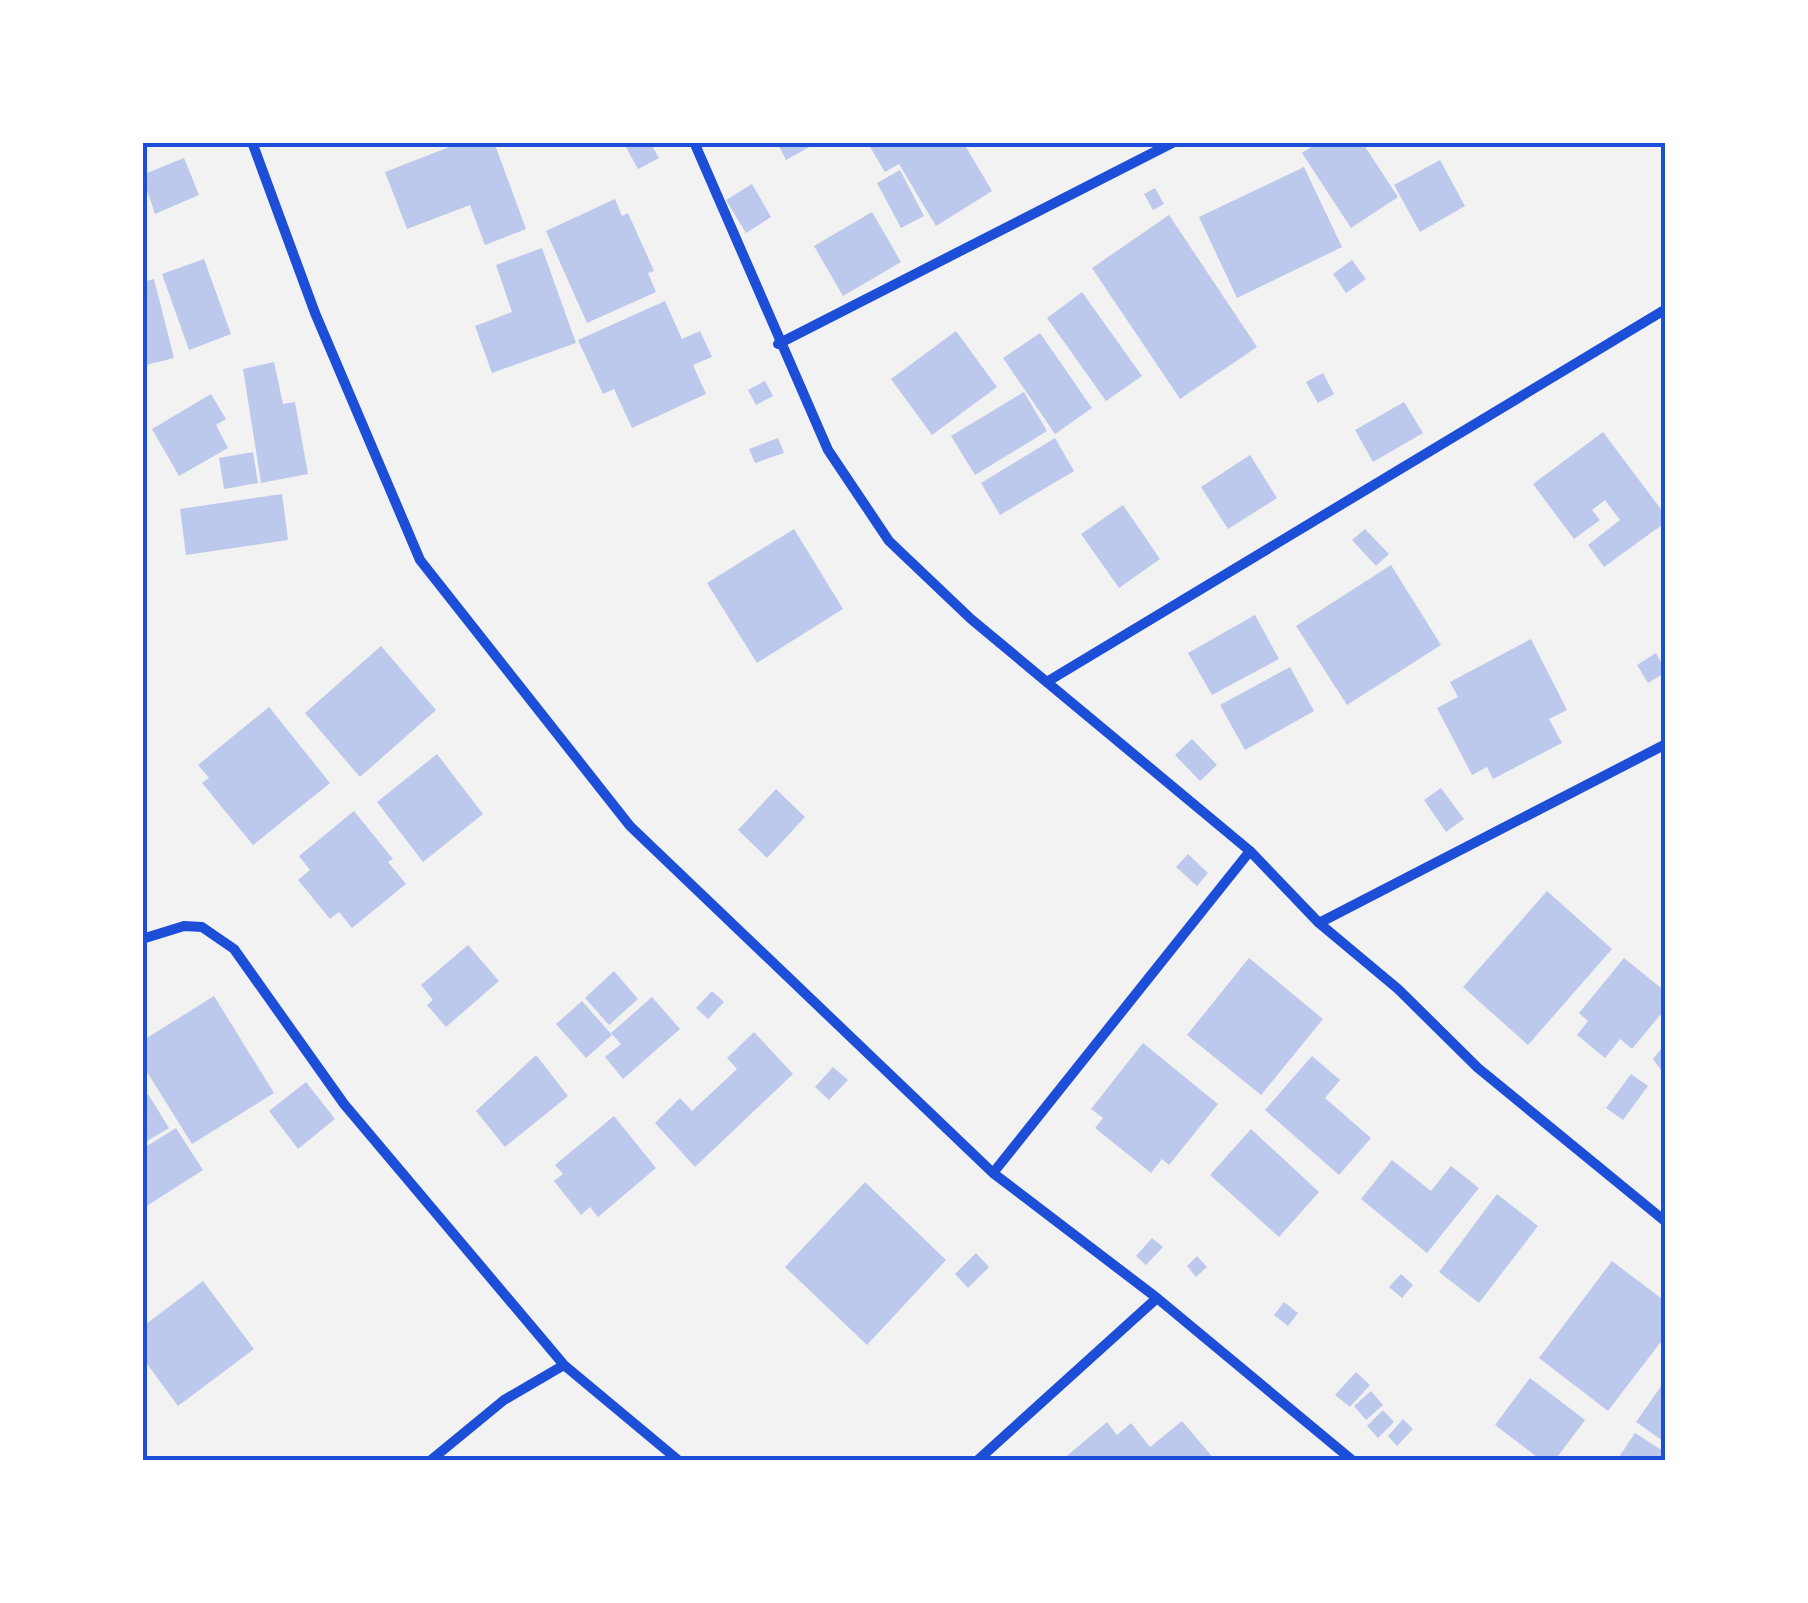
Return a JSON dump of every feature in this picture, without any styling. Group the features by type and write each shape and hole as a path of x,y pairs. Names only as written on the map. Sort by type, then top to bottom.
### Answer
{"street":[{"path":"252,142 315,313 420,560 630,826 994,1173 1157,1298 1352,1460"},
{"path":"694,142 778,344 828,450 889,541 971,619 1050,680 1250,851 1318,923 1398,989 1478,1068 1666,1222"},
{"path":"778,344 999,236 1174,142"},
{"path":"1050,680 1666,309"},
{"path":"1318,923 1666,744"},
{"path":"994,1173 1250,851"},
{"path":"142,939 184,926 202,927 234,949 344,1104 564,1365 678,1460"},
{"path":"978,1460 1157,1298"},
{"path":"431,1460 504,1400 564,1365"}],"building":[{"path":"462,142 494,142 526,229 485,245 470,205 407,229 385,172"},
{"path":"623,142 650,142 659,158 638,169"},
{"path":"777,142 818,142 786,160"},
{"path":"867,142 963,142 992,191 936,226 899,164 885,172"},
{"path":"1319,142 1362,142 1398,197 1351,228 1302,153"},
{"path":"184,158 199,195 155,214 142,175"},
{"path":"1440,160 1465,206 1420,232 1394,185"},
{"path":"1304,167 1342,247 1237,298 1199,217"},
{"path":"900,170 924,216 901,228 877,183"},
{"path":"752,184 771,217 746,233 726,200"},
{"path":"1155,188 1164,204 1153,210 1144,194"},
{"path":"615,199 622,216 628,213 654,271 648,273 656,292 587,323 546,231"},
{"path":"872,212 901,262 843,296 814,246"},
{"path":"1169,215 1257,347 1180,399 1092,268"},
{"path":"542,248 576,343 492,373 475,326 512,312 496,265"},
{"path":"204,259 231,334 189,350 162,274"},
{"path":"1352,260 1366,279 1346,293 1333,274"},
{"path":"154,279 174,358 142,366 142,282"},
{"path":"1082,292 1142,376 1106,401 1047,318"},
{"path":"665,301 682,339 700,331 712,357 693,365 706,394 632,428 614,389 603,394 578,340"},
{"path":"956,331 997,387 932,435 891,379"},
{"path":"1040,333 1092,408 1055,434 1003,358"},
{"path":"274,362 283,404 295,402 308,474 261,483 243,369"},
{"path":"1323,373 1334,394 1318,403 1306,382"},
{"path":"765,381 773,396 756,405 748,390"},
{"path":"1024,392 1047,431 975,475 951,436"},
{"path":"211,394 226,419 216,425 228,448 179,476 152,429"},
{"path":"1404,402 1423,433 1373,462 1355,430"},
{"path":"1603,432 1666,516 1666,522 1604,567 1588,545 1620,520 1605,500 1592,510 1600,520 1574,539 1533,484"},
{"path":"778,438 784,453 755,463 749,449"},
{"path":"1055,438 1074,471 1000,515 981,483"},
{"path":"253,452 258,483 224,489 219,458"},
{"path":"1250,455 1277,498 1228,529 1201,487"},
{"path":"282,494 288,540 186,555 180,509"},
{"path":"1123,505 1160,559 1119,588 1081,534"},
{"path":"794,529 843,609 757,663 707,583"},
{"path":"1365,529 1389,554 1376,566 1352,540"},
{"path":"1391,565 1441,645 1347,705 1296,626"},
{"path":"1255,615 1279,659 1212,695 1188,653"},
{"path":"1531,639 1567,710 1549,719 1562,743 1493,779 1487,767 1472,775 1437,708 1458,697 1450,682"},
{"path":"381,646 436,710 360,777 305,713"},
{"path":"1656,653 1666,672 1648,683 1637,665"},
{"path":"1290,667 1314,711 1245,750 1220,705"},
{"path":"269,707 330,783 253,845 202,783 209,778 198,765"},
{"path":"1192,739 1217,765 1200,781 1175,755"},
{"path":"437,754 483,814 423,862 377,802"},
{"path":"1441,788 1464,819 1446,832 1424,800"},
{"path":"776,789 805,817 767,858 738,830"},
{"path":"354,811 393,859 388,862 406,884 352,928 339,912 330,919 298,880 310,870 299,856"},
{"path":"1188,854 1208,873 1197,886 1176,867"},
{"path":"1547,891 1612,949 1528,1045 1463,987"},
{"path":"468,945 499,981 446,1027 427,1005 433,1000 421,985"},
{"path":"1249,958 1323,1019 1261,1095 1187,1035"},
{"path":"1624,958 1666,992 1666,1008 1632,1049 1620,1039 1605,1058 1577,1035 1588,1021 1579,1013"},
{"path":"614,971 638,999 609,1025 585,998"},
{"path":"712,991 724,1002 708,1019 696,1008"},
{"path":"214,996 274,1093 192,1144 142,1064 142,1041"},
{"path":"652,997 680,1029 623,1079 605,1057 621,1044 611,1033"},
{"path":"582,1001 612,1035 586,1058 556,1024"},
{"path":"754,1032 793,1074 695,1167 655,1123 680,1098 692,1111 737,1069 727,1058"},
{"path":"1143,1043 1218,1104 1169,1165 1162,1159 1151,1173 1095,1128 1103,1118 1091,1109"},
{"path":"1666,1043 1666,1077 1653,1059"},
{"path":"536,1055 568,1096 505,1147 476,1111"},
{"path":"1312,1056 1340,1080 1325,1098 1371,1138 1339,1175 1265,1110"},
{"path":"833,1067 848,1080 829,1100 815,1087"},
{"path":"1631,1074 1648,1086 1623,1120 1606,1108"},
{"path":"306,1082 335,1119 298,1149 269,1111"},
{"path":"148,1094 169,1128 142,1144 142,1098"},
{"path":"614,1116 656,1168 598,1217 590,1207 581,1215 554,1181 563,1174 555,1165"},
{"path":"176,1128 203,1170 142,1209 142,1149"},
{"path":"1251,1129 1319,1192 1279,1237 1210,1175"},
{"path":"1392,1160 1431,1191 1451,1166 1479,1188 1427,1253 1361,1199"},
{"path":"865,1182 946,1260 867,1345 785,1267"},
{"path":"1497,1194 1538,1226 1479,1303 1439,1272"},
{"path":"1152,1238 1163,1247 1146,1265 1136,1256"},
{"path":"976,1253 989,1267 968,1288 955,1274"},
{"path":"1197,1256 1207,1267 1196,1277 1187,1266"},
{"path":"1612,1261 1666,1302 1666,1335 1608,1411 1539,1358"},
{"path":"1401,1274 1413,1285 1402,1298 1389,1287"},
{"path":"203,1281 254,1349 178,1406 142,1357 142,1327"},
{"path":"1284,1302 1298,1313 1288,1326 1274,1315"},
{"path":"1356,1372 1370,1385 1350,1407 1335,1395"},
{"path":"1530,1378 1585,1420 1555,1460 1541,1460 1495,1425"},
{"path":"1666,1379 1666,1443 1636,1422"},
{"path":"1371,1391 1383,1405 1366,1420 1354,1406"},
{"path":"1383,1410 1394,1422 1378,1438 1367,1426"},
{"path":"1403,1419 1413,1429 1397,1446 1388,1436"},
{"path":"1182,1421 1215,1460 1062,1460 1107,1422 1117,1435 1131,1423 1150,1447"},
{"path":"1635,1433 1666,1453 1666,1460 1617,1460"}]}
